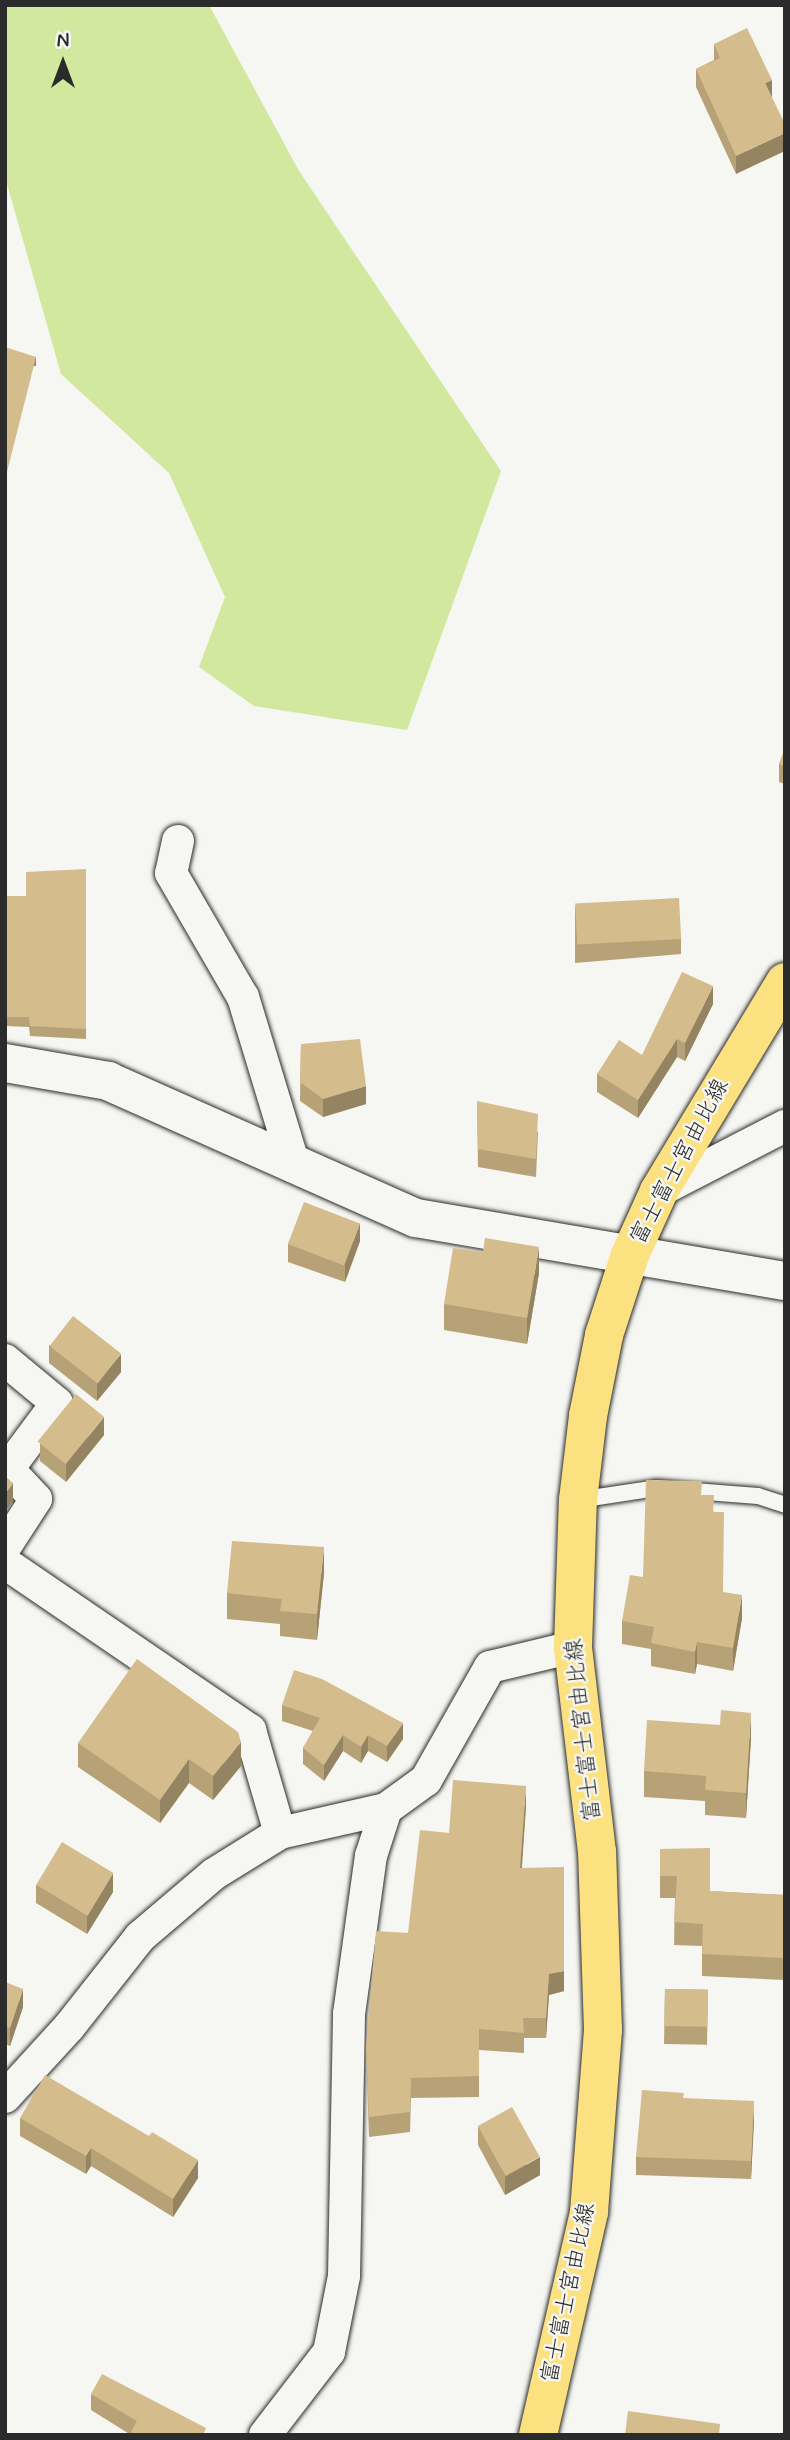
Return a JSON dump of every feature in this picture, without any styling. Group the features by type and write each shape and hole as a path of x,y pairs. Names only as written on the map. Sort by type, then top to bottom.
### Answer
{"main road":[{"name":"富士富士宮由比線","path":"538,2435 589,2212 603,2030 597,1852 573,1647 579,1500 588,1416 604,1335 630,1255 659,1191 785,982"}],"street":[{"path":"178,841 171,873 243,997 293,1162"},
{"path":"5,1063 108,1081 416,1218 785,1281"},
{"path":"659,1191 785,1126"},
{"path":"5,1360 57,1403 8,1469 36,1499 5,1548"},
{"path":"5,1563 250,1730 280,1833"},
{"path":"5,2096 69,2027 140,1937 214,1874 280,1833 386,1810 426,1780 490,1667 573,1647"},
{"path":"265,2435 329,2352 344,2276 349,2014 371,1856 386,1810"}],"lane":[{"path":"579,1500 656,1488 758,1496 785,1505"}],"green space":[{"path":"5,5 209,5 299,171 501,471 407,730 254,706 199,667 225,597 169,473 61,374 5,177"}],"building":[{"path":"747,28 772,80 765,83 785,124 785,133 736,156 696,69 720,58 714,44"},
{"path":"5,347 36,357 5,480"},
{"path":"785,749 785,766 779,764"},
{"path":"86,869 86,1029 30,1026 29,1017 5,1017 5,896 26,896 26,872"},
{"path":"679,898 681,939 577,944 575,903"},
{"path":"682,972 713,986 685,1043 677,1039 638,1100 597,1074 619,1040 642,1055"},
{"path":"360,1039 366,1086 323,1099 300,1082 301,1044"},
{"path":"477,1101 538,1114 536,1159 478,1149"},
{"path":"304,1202 360,1224 344,1266 288,1244"},
{"path":"485,1238 539,1247 527,1318 444,1304 453,1248 483,1252"},
{"path":"73,1316 121,1354 98,1383 50,1346"},
{"path":"76,1394 104,1417 66,1464 38,1441"},
{"path":"5,1476 13,1483 5,1494"},
{"path":"646,1480 702,1481 701,1495 714,1495 713,1512 724,1512 723,1592 742,1595 733,1648 697,1642 695,1652 651,1643 654,1627 622,1621 630,1575 643,1577"},
{"path":"232,1541 324,1547 317,1614 280,1611 282,1599 227,1593"},
{"path":"137,1659 238,1732 241,1742 213,1776 189,1759 160,1800 78,1743"},
{"path":"294,1670 322,1679 403,1723 387,1746 368,1735 361,1747 343,1735 324,1765 303,1748 320,1718 282,1705"},
{"path":"721,1710 751,1713 746,1793 705,1790 706,1776 644,1771 647,1720 720,1725"},
{"path":"453,1780 526,1786 520,1868 564,1867 564,1971 549,1974 546,2018 523,2018 524,2033 479,2029 479,2076 411,2078 410,2112 369,2117 366,2046 376,1931 408,1933 420,1830 449,1833"},
{"path":"62,1842 113,1873 88,1916 36,1885"},
{"path":"710,1848 710,1891 785,1895 784,1958 702,1954 703,1924 674,1922 677,1876 660,1876 660,1849"},
{"path":"5,1982 23,1989 10,2028 5,2026"},
{"path":"665,1989 708,1990 707,2027 664,2026"},
{"path":"45,2075 149,2136 152,2132 198,2160 173,2199 91,2148 86,2156 20,2118"},
{"path":"642,2090 684,2093 683,2098 754,2101 751,2161 636,2157"},
{"path":"512,2107 540,2157 506,2176 478,2126"},
{"path":"102,2374 206,2428 203,2435 137,2435 131,2432 137,2421 91,2394"},
{"path":"628,2411 720,2424 719,2435 625,2435"}]}
